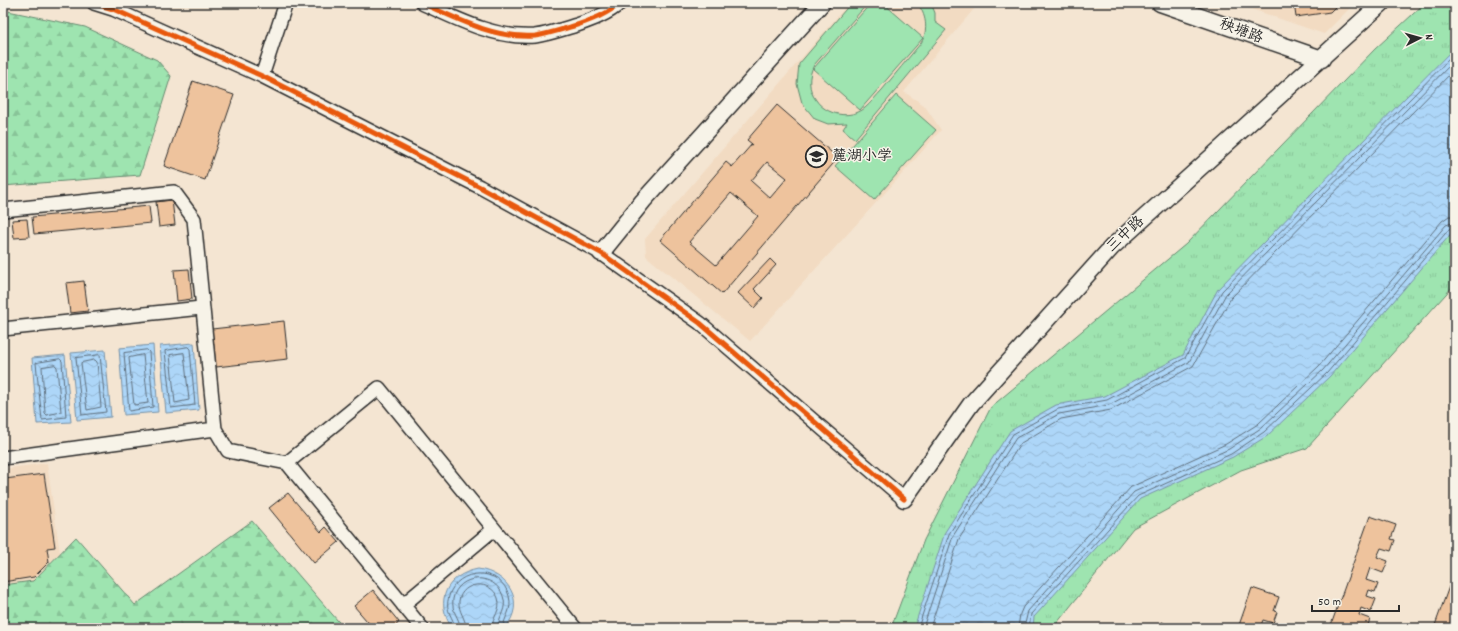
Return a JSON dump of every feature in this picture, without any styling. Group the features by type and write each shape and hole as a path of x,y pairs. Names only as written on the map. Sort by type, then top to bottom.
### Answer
{"main road":[{"path":"602,253 643,200 822,3"},
{"name":"秧塘路","path":"1160,3 1322,59"},
{"name":"三中路","path":"904,499 971,404 1112,247 1322,59 1382,3"}],"street":[{"path":"94,3 113,9 262,76 480,187 602,253 700,323 904,499"},
{"path":"262,76 286,3"},
{"path":"422,3 485,29 508,35 535,36 556,32 593,20 620,3"},
{"path":"3,210 174,192 194,219 215,429 228,451 288,463 422,628"},
{"path":"3,329 202,308"},
{"path":"288,463 379,388 575,628"},
{"path":"3,458 215,429"},
{"path":"403,605 494,530"}],"shaded area":[{"name":"麓湖小学","path":"849,3 979,3 904,92 924,105 941,130 750,341 646,256 645,239"},
{"path":"1234,3 1355,3 1324,34"},
{"path":"47,463 60,553 33,581 3,585 3,469"}],"green space":[{"path":"851,3 868,3 814,65 810,78 811,92 820,105 839,114 852,114 865,108 921,43 926,28 923,12 917,3 931,3 935,13 935,22 946,30 855,139 843,129 847,123 828,124 815,119 802,103 797,84 799,64"},
{"path":"871,3 883,3 923,38 860,110 813,69"},
{"path":"1425,3 1455,3 1455,284 1307,448 1241,470 1133,528 1053,628 891,628 924,540 991,407 1186,244 1375,49"},
{"path":"3,10 85,27 157,60 171,76 140,175 3,186"},
{"path":"896,95 936,130 874,200 835,166"},
{"path":"252,521 344,628 3,628 3,585 33,581 76,537 135,605"}],"water":[{"path":"1455,47 1455,229 1330,376 1267,436 1233,457 1140,499 1034,617 1033,628 914,628 945,532 1010,431 1056,405 1105,396 1183,355 1218,289"},
{"path":"194,343 199,410 166,413 160,346"},
{"path":"153,345 158,412 124,415 119,348"},
{"path":"105,350 111,417 77,420 71,353"},
{"path":"65,355 71,422 37,424 32,358"},
{"path":"478,569 498,576 511,590 514,599 514,608 511,618 505,628 452,628 447,618 444,608 444,599 446,591 451,583 467,572"}],"building":[{"path":"1294,3 1339,3 1330,12 1296,17"},
{"path":"193,81 234,95 205,180 164,166"},
{"path":"777,105 838,158 722,294 660,240 726,162 732,167 752,144 747,140","holes":["767,162 787,178 770,198 751,181","731,193 758,216 716,265 689,242"]},
{"path":"172,200 175,225 159,227 156,202"},
{"path":"149,206 151,223 34,234 32,217"},
{"path":"27,219 29,237 14,238 12,220"},
{"path":"770,259 776,265 754,289 763,298 754,308 738,293"},
{"path":"189,269 192,299 177,301 174,270"},
{"path":"84,281 88,311 70,313 66,283"},
{"path":"284,321 288,359 216,367 212,329"},
{"path":"44,474 55,547 47,548 49,562 34,577 3,582 3,475 5,479"},
{"path":"288,493 321,532 326,527 339,542 314,563 269,508"},
{"path":"1370,516 1396,525 1391,539 1395,540 1391,551 1381,548 1377,557 1388,561 1383,573 1370,568 1366,580 1378,584 1375,592 1369,590 1367,596 1376,599 1371,612 1361,608 1359,615 1370,619 1367,628 1336,628 1336,626 1331,625"},
{"path":"1455,570 1455,628 1434,628"},
{"path":"1252,588 1279,597 1274,611 1277,612 1273,623 1263,620 1260,628 1238,628"},
{"path":"373,590 399,622 394,628 373,628 354,606"},
{"path":"1161,622 1177,628 1159,628"}],"cycle path":[{"path":"94,3 113,9 262,76 480,187 601,253 700,323 904,499"},
{"path":"422,3 477,27 520,36 535,36 551,33 577,25 594,19 620,3"}],"place":[{"name":"麓湖小学","path":"817,157"}]}
